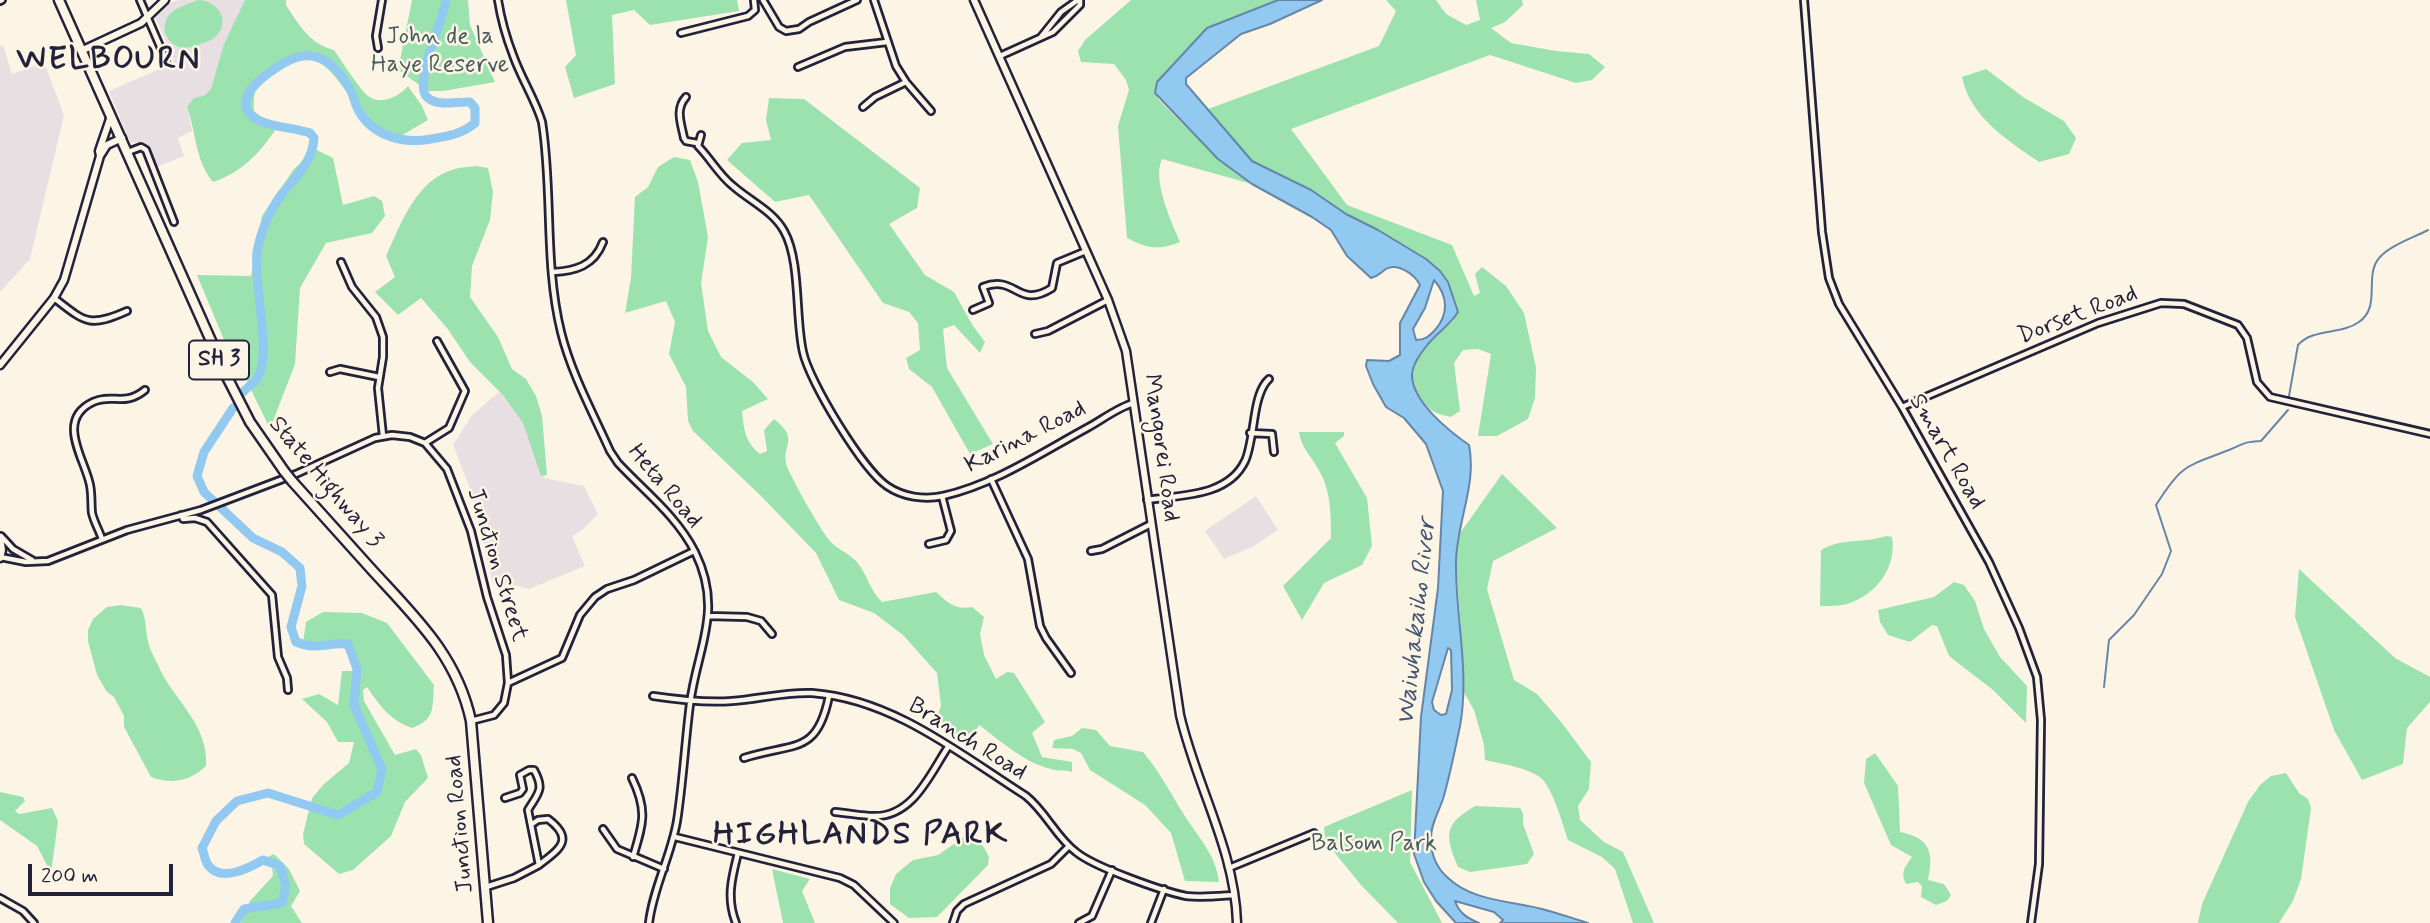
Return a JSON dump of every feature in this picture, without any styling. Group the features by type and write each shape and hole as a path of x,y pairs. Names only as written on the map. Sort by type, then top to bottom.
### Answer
{"highway":[{"name":"SH 3","path":"59,0 120,134"},
{"name":"State Highway 3","path":"120,134 235,395 258,435 292,481 439,645 458,679 471,721"},
{"name":"Junction Road","path":"471,721 488,923"}],"street":[{"path":"140,0 166,60"},
{"path":"83,50 132,28 165,0"},
{"path":"378,48 376,36 382,0"},
{"name":"Heta Road","path":"498,0 513,57 537,105 542,122 553,272 564,345 610,451 618,463 678,526 694,551 706,589 706,637 690,702 675,837 656,891 649,923"},
{"path":"681,33 748,16 755,10 754,0"},
{"path":"763,0 779,27 786,32 799,29 857,0"},
{"path":"873,0 896,66 931,111"},
{"name":"Mangorei Road","path":"974,0 1108,300 1126,351 1180,715 1191,757 1229,868 1237,923"},
{"path":"1000,56 1041,37 1061,12 1079,0"},
{"name":"Smart Road","path":"1804,0 1822,232 1829,278 1839,304 1902,407 1989,562 2019,628 2037,677 2041,720 2039,864 2031,923"},
{"path":"798,67 837,50 887,42"},
{"path":"863,107 875,97 906,82"},
{"name":"Karina Road","path":"686,97 680,103 679,111 686,141 697,143 725,179 774,217 785,232 791,248 800,337 809,372 819,393 870,471 887,486 907,495 942,496 991,479 1134,403"},
{"path":"100,156 99,151 111,115"},
{"path":"103,137 120,134"},
{"path":"0,365 54,298 64,280 100,156 107,145 120,134"},
{"path":"697,143 701,135"},
{"path":"128,152 142,147 146,150 174,222"},
{"path":"553,272 581,268 595,256 603,242"},
{"path":"974,310 989,303 983,287 994,283 1003,284 1031,297 1042,294 1052,288 1057,263 1086,251"},
{"path":"341,262 352,287 381,327 384,348 379,397 383,436"},
{"path":"54,298 88,321 105,321 127,311"},
{"path":"1035,334 1048,331 1108,300"},
{"name":"Dorset Road","path":"1902,407 2098,323 2161,303 2185,304 2230,321 2243,330 2257,382 2270,397 2430,434"},
{"path":"0,537 0,557 36,562 201,510 296,474 358,444 383,436 410,437 425,443 449,428 465,391 437,341"},
{"path":"330,372 340,369 379,377"},
{"path":"1147,500 1216,488 1241,468 1247,457 1256,403 1264,383 1269,380"},
{"path":"102,539 92,510 90,483 75,440 75,426 80,412 91,403 108,399 128,400 145,390"},
{"path":"1250,433 1272,434 1274,452"},
{"name":"Junction Street","path":"425,443 447,469 471,531 506,654 508,683 504,703 494,715 471,721"},
{"path":"991,479 1027,559 1040,626 1071,673"},
{"path":"929,544 946,540 951,531 942,496"},
{"path":"181,515 183,519 195,517 207,522 271,592 278,657 287,678 288,690"},
{"path":"1091,551 1102,549 1151,524"},
{"path":"0,537 13,550 36,562"},
{"path":"508,683 562,658 580,615 595,597 607,589 634,580 694,551"},
{"path":"708,616 747,617 761,621 772,634"},
{"name":"Branch Road","path":"653,696 690,702 736,701 777,694 829,696 873,706 902,719 1031,801 1069,846 1084,858 1186,896 1234,895"},
{"path":"744,758 807,742 818,732 825,719 829,696"},
{"path":"835,812 875,816 889,815 901,809 910,803 948,747"},
{"path":"505,798 520,793 523,789 520,775 534,770 540,788 528,810 539,865"},
{"path":"632,778 643,808 643,820 633,858"},
{"path":"486,887 514,878 560,850 561,836 548,819 538,820 532,825"},
{"path":"603,829 617,849 664,869"},
{"path":"1229,868 1314,833"},
{"path":"675,837 845,880 858,888 894,923"},
{"path":"953,923 957,911 964,904 1047,866 1069,846"},
{"path":"736,923 731,910 730,885 738,853"},
{"path":"1079,923 1092,916 1112,870"},
{"path":"1151,923 1164,889"},
{"path":"0,898 23,911 34,923"}],"shaded area":[{"path":"178,0 249,0 249,11 206,100 189,115 192,131 178,138 184,156 156,167 144,141 130,142 109,91 169,65 174,60 155,17 169,4"},
{"path":"3,45 12,74 44,62 64,115 30,259 0,292 0,46"},
{"path":"505,387 530,427 544,478 584,486 598,514 572,536 585,566 529,589 493,584 470,488 453,445 472,415"},
{"path":"1256,496 1278,530 1254,546 1224,559 1205,531"}],"green space":[{"path":"198,0 211,3 220,12 221,29 214,38 197,45 186,48 176,46 165,33 166,20 174,11"},
{"path":"245,0 286,0 286,5 306,33 318,43 334,50 368,96 384,100 408,86 428,120 394,140 365,116 329,70 312,59 295,58 268,75 259,83 255,92 254,111 276,129 249,161 213,182 199,155 187,107 194,98 204,96 211,89 224,44"},
{"name":"John de la Haye Reserve","path":"412,0 468,0 470,25 495,82 428,91 398,70"},
{"path":"566,0 737,0 739,11 650,25 634,10 612,15 615,84 574,98 565,67 576,55"},
{"path":"1131,0 1278,0 1207,28 1157,82 1155,93 1159,100 1218,159 1252,184 1162,159 1159,178 1161,189 1180,242 1166,247 1147,246 1127,238 1118,126 1129,90 1126,80 1114,64 1081,62 1078,51 1085,40"},
{"path":"1386,0 1436,0 1446,14 1466,25 1480,20 1476,0 1522,0 1523,5 1505,22 1491,28 1511,43 1589,54 1605,67 1592,80 1576,83 1490,55 1291,129 1347,205 1452,245 1474,296 1480,293 1475,274 1482,267 1506,286 1524,313 1536,368 1535,398 1528,419 1497,436 1478,436 1491,354 1478,349 1463,350 1454,363 1460,411 1451,417 1430,409 1414,386 1415,364 1420,354 1454,320 1440,271 1426,259 1346,214 1311,190 1252,161 1208,109 1379,46 1396,11"},
{"path":"1986,69 2023,97 2064,121 2076,138 2069,154 2039,162 1981,116 1966,91 1962,77"},
{"path":"769,98 804,99 920,188 917,208 889,224 925,275 954,292 985,342 980,353 954,325 943,329 947,368 993,444 970,454 932,387 909,369 906,358 920,350 918,323 909,312 883,303 809,195 775,202 727,160 742,143 771,140 766,120"},
{"path":"315,149 333,158 343,205 374,196 382,201 385,216 372,233 326,243 300,288 295,364 270,429 227,347 197,275 251,276 262,216 294,169"},
{"path":"674,157 690,160 698,182 708,237 701,283 708,331 721,357 753,382 768,399 742,411 751,445 760,454 767,451 764,430 774,419 782,427 788,439 786,462 808,507 830,541 860,566 874,593 882,602 936,592 952,605 972,607 984,617 980,634 984,655 996,679 1007,672 1014,673 1045,722 1032,733 1042,757 1072,762 1072,772 1054,770 1031,761 979,725 969,743 935,722 941,706 937,673 903,635 874,613 839,600 816,553 693,431 688,421 686,387 669,354 675,322 666,301 625,313 631,278 635,197 648,187 658,167"},
{"path":"457,168 488,168 493,192 490,220 472,266 470,297 498,337 512,369 526,379 536,396 542,416 547,475 541,476 523,423 503,395 470,362 447,328 421,298 398,315 375,292 395,277 386,256 404,217 420,192 441,174"},
{"path":"1299,432 1344,432 1344,436 1335,443 1367,498 1372,546 1362,565 1324,583 1302,620 1283,586 1331,538 1331,529 1325,484 1304,447"},
{"path":"1502,474 1557,528 1493,561 1487,589 1514,680 1537,694 1591,762 1589,789 1578,806 1580,820 1604,842 1623,852 1654,923 1633,923 1615,869 1602,857 1568,840 1554,799 1542,779 1523,769 1485,760 1484,745 1474,710 1462,689 1456,562 1458,536"},
{"path":"1892,537 1891,559 1888,569 1875,587 1847,604 1820,606 1821,550 1838,543"},
{"path":"2299,569 2395,658 2430,677 2430,702 2407,728 2403,764 2362,780 2334,730 2295,617"},
{"path":"1954,582 1964,585 1975,601 1984,629 2000,657 2027,686 2026,723 1993,690 1949,656 1937,626 1932,625 1910,642 1888,635 1880,622 1878,610 1934,597"},
{"path":"121,605 141,608 153,655 164,678 202,737 206,766 187,778 166,781 151,777 124,727 124,716 114,697 107,692 97,675 88,641 88,630 93,619 107,607"},
{"path":"323,612 362,613 387,623 434,685 429,717 412,728 386,712 367,687 363,690 364,701 395,755 416,749 421,755 428,778 405,802 391,836 353,870 339,874 304,844 303,834 312,798 349,763 354,742 338,742 327,722 302,699 319,694 338,705 342,671 355,671 348,652 343,647 331,643 303,643 306,622"},
{"path":"1082,728 1096,730 1110,746 1143,752 1210,854 1219,882 1185,881 1171,833 1145,805 1090,770 1081,753 1073,749 1052,748 1054,740 1072,736"},
{"path":"1875,753 1898,786 1900,832 1924,842 1930,854 1928,880 1944,884 1951,895 1947,901 1936,905 1921,897 1922,886 1918,882 1906,884 1904,880 1905,867 1912,857 1891,845 1864,783 1866,759"},
{"path":"2286,773 2299,793 2308,799 2311,808 2301,879 2293,901 2279,923 2198,923 2202,904 2248,802 2260,785 2271,776"},
{"name":"Balsom Park","path":"1412,790 1410,862 1442,923 1398,923 1361,885 1325,841 1324,827"},
{"path":"0,792 23,797 25,801 15,811 19,814 52,808 58,821 51,873 37,846 0,820"},
{"path":"1475,806 1520,808 1534,854 1527,864 1470,872 1458,867 1449,839 1450,832 1457,819"},
{"path":"964,837 977,840 983,846 989,857 988,865 937,917 909,918 890,904 890,888 896,874 913,860 938,855"},
{"path":"274,854 289,869 300,891 291,906 302,923 241,923 250,901 273,876 272,866 258,862"},
{"path":"772,869 810,879 802,891 815,923 783,923"}],"water":[{"path":"1278,0 1322,0 1241,34 1186,78 1186,84 1252,161 1311,190 1346,214 1426,259 1448,282 1458,312 1423,351 1412,374 1413,384 1424,405 1442,424 1469,445 1471,460 1469,489 1456,561 1463,705 1448,781 1432,829 1432,850 1443,873 1468,891 1588,923 1500,923 1503,920 1494,912 1455,901 1464,915 1479,923 1456,923 1436,901 1424,882 1414,854 1421,717 1438,588 1443,491 1426,444 1404,418 1386,407 1366,366 1367,360 1389,361 1400,355 1400,323 1420,285 1410,274 1396,267 1386,269 1371,278 1347,256 1331,230 1252,184 1218,159 1155,93 1157,82 1207,28","holes":["1434,280 1444,299 1443,318 1429,336 1416,340 1413,329 1425,308","1448,648 1451,650 1452,690 1446,714 1441,715 1434,710 1432,702"]}],"waterway":[{"path":"243,392 257,379 262,366 263,335 256,265 261,235 276,203 308,159 314,138 310,133 258,120 249,112 246,103 248,94 263,77 290,60 317,57 339,73 350,89 360,113 382,133 401,139 421,140 449,136 465,130 475,123 475,108 470,102 432,101 424,91 426,67 446,0"},
{"path":"2289,396 2298,345 2311,336 2344,329 2359,322 2370,308 2373,272 2380,257 2396,245 2428,230"},
{"path":"233,408 204,452 197,476 204,492 253,538 282,552 300,568 302,586 291,627 296,642 316,646 348,644 357,669 354,705 382,769 377,792 338,815 268,793 237,801 216,821 202,848 207,863 214,870 220,873 235,872 263,860 280,866 286,886 282,903 244,909 235,923"},
{"path":"2104,687 2109,640 2134,615 2162,574 2171,551 2156,505 2186,468 2244,444 2261,441 2288,410"}],"district":[{"name":"WELBOURN","path":"109,61"},
{"name":"HIGHLANDS PARK","path":"861,836"}],"water label":[{"name":"Waiwhakaiho River","path":"1418,622"}]}
